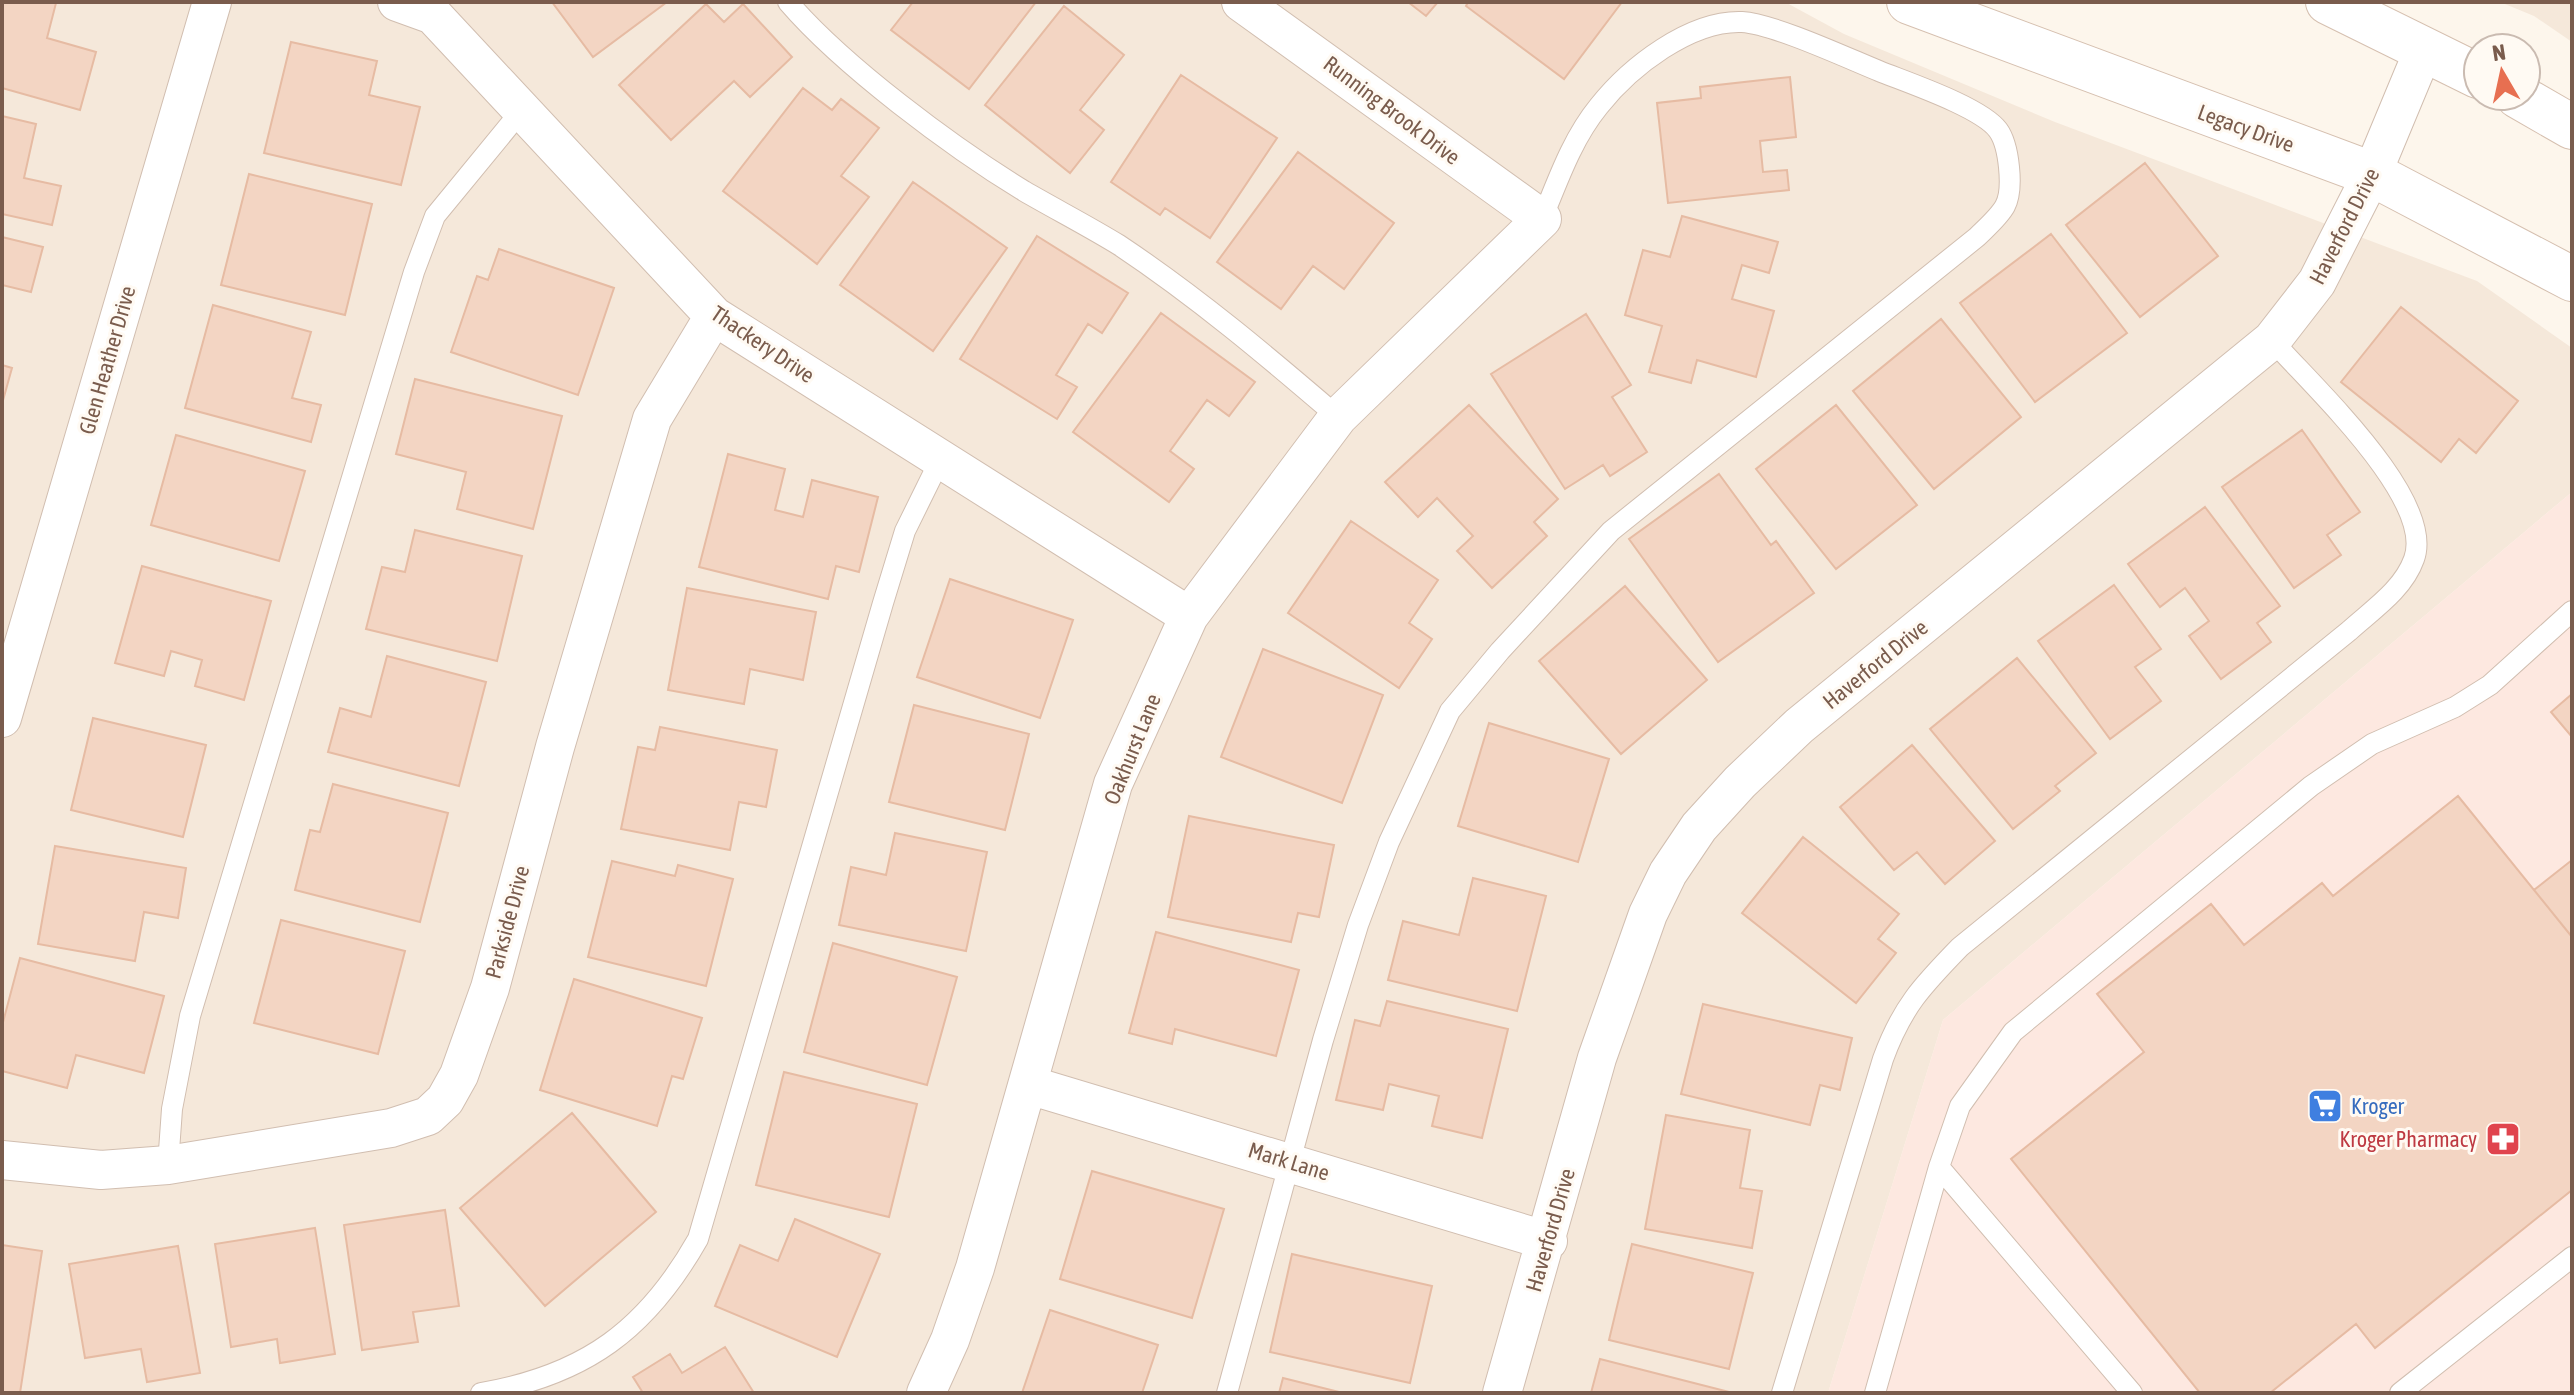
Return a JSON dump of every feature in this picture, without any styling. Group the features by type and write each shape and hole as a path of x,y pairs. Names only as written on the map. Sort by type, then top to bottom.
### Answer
{"main road":[{"name":"Legacy Drive","path":"1909,2 2372,174 2572,279"},
{"path":"2328,2 2462,68"},
{"path":"2542,110 2572,127"}],"street":[{"name":"Glen Heather Drive","path":"2,718 212,2"},
{"name":"Thackery Drive","path":"397,2 439,8 522,110 714,316 1189,616"},
{"name":"Running Brook Drive","path":"1241,2 1542,219"},
{"name":"Haverford Drive","path":"1502,1393 1548,1241 1597,1058 1626,971 1668,873 1699,827 1740,782 1799,726 2272,340 2317,282 2372,174 2424,49"},
{"name":"Oakhurst Lane","path":"926,1393 950,1340 975,1268 1113,784 1189,616 1338,417 1542,219"},
{"name":"Parkside Drive","path":"2,1160 101,1170 168,1165 391,1128 428,1116 445,1100 459,1075 490,988 555,747 652,419 714,316"},
{"name":"Mark Lane","path":"1029,1085 1291,1161 1548,1241"}],"lane":[{"path":"788,2 805,22 950,139 1021,189 1118,245 1232,326 1338,417"},
{"path":"1227,1393 1358,925 1389,842 1450,711 1510,640 1611,531 1977,237 2006,205 2011,170 1998,130 1959,104 1816,45 1744,22 1716,25 1680,39 1637,70 1599,105 1565,160 1542,219"},
{"path":"168,1165 172,1109 190,1016 414,272 435,216 522,110"},
{"path":"1782,1393 1883,1059 1897,1020 1918,990 1960,947 2349,631 2403,582 2415,557 2417,533 2408,504 2391,477 2272,340"},
{"path":"481,1393 559,1370 608,1344 640,1321 672,1284 698,1239 887,588 905,531 941,458"},
{"path":"1875,1393 1939,1167 1960,1106 2013,1032 2311,786 2372,744 2455,707 2490,685 2572,611"},
{"path":"1939,1167 2132,1393"},
{"path":"2400,1393 2572,1257"}],"shaded area":[{"path":"2,2 1785,2 1844,34 2055,122 2477,281 2572,348 2572,492 1943,1020 1828,1393 2,1393"},
{"path":"2500,2 2572,2 2572,42 2534,16"},
{"path":"2572,492 2572,1393 1828,1393 1943,1020"}],"building":[{"path":"2,2 56,3 47,38 96,52 80,110 2,88"},
{"path":"552,2 667,2 593,57"},
{"path":"913,2 1036,2 969,89 891,30"},
{"path":"1408,2 1438,2 1426,16"},
{"path":"1468,2 1622,2 1564,79 1466,6"},
{"path":"706,4 724,22 743,4 792,57 750,97 734,81 671,140 619,85"},
{"path":"1064,6 1124,55 1080,110 1104,130 1070,173 985,105"},
{"path":"291,42 377,61 369,95 420,107 401,185 264,153"},
{"path":"1181,75 1277,138 1210,238 1165,208 1160,215 1111,182"},
{"path":"1790,77 1796,137 1760,141 1763,172 1787,170 1789,190 1668,203 1657,103 1701,98 1700,87"},
{"path":"803,88 832,110 841,99 879,128 841,176 869,197 817,264 723,191"},
{"path":"2,116 36,124 24,178 61,186 52,225 2,214"},
{"path":"1298,152 1394,223 1344,289 1313,266 1281,309 1217,262"},
{"path":"2145,163 2218,256 2140,317 2066,225"},
{"path":"249,174 372,204 345,315 221,285"},
{"path":"913,182 1007,248 933,351 840,285"},
{"path":"1682,216 1778,242 1769,273 1742,265 1732,299 1774,311 1756,377 1697,360 1691,383 1649,372 1662,326 1625,315 1643,250 1670,257"},
{"path":"2051,234 2127,333 2035,402 1960,303"},
{"path":"1037,236 1128,293 1102,333 1088,324 1056,375 1077,387 1057,419 960,359"},
{"path":"2,237 43,247 31,292 2,285"},
{"path":"499,249 614,288 578,395 451,352 477,276 488,280"},
{"path":"213,305 311,332 292,398 321,405 311,442 185,408"},
{"path":"2401,307 2518,401 2476,453 2459,439 2441,462 2341,382"},
{"path":"1161,313 1255,382 1229,416 1207,400 1170,451 1194,469 1169,502 1073,432"},
{"path":"1586,314 1631,385 1612,397 1647,452 1610,476 1603,465 1565,489 1491,374"},
{"path":"1941,319 2021,417 1934,489 1853,391"},
{"path":"2,365 12,368 2,404"},
{"path":"415,379 562,416 533,529 457,509 466,472 396,454"},
{"path":"1469,405 1558,499 1534,522 1547,536 1492,588 1457,551 1473,536 1437,498 1418,517 1385,482"},
{"path":"1836,405 1917,505 1836,569 1756,469"},
{"path":"2302,430 2360,512 2327,535 2341,555 2294,588 2222,487"},
{"path":"176,435 305,471 279,561 151,525"},
{"path":"728,454 785,469 775,510 803,517 812,480 878,497 859,572 836,566 828,599 699,567"},
{"path":"1719,474 1771,545 1776,541 1814,593 1718,662 1629,539"},
{"path":"2205,507 2280,606 2257,623 2271,642 2221,679 2189,636 2209,621 2185,588 2160,607 2128,564"},
{"path":"1351,521 1438,580 1409,623 1432,639 1399,688 1288,613"},
{"path":"415,530 522,556 497,661 366,629 382,567 405,572"},
{"path":"142,566 271,601 244,700 195,686 202,660 171,651 164,676 115,663"},
{"path":"950,579 1073,620 1040,718 917,677"},
{"path":"2114,585 2161,649 2135,667 2161,701 2110,739 2038,641"},
{"path":"1625,586 1707,680 1621,754 1539,661"},
{"path":"687,588 816,612 803,680 750,669 744,704 668,690"},
{"path":"1263,649 1383,695 1342,803 1221,757"},
{"path":"387,656 486,682 459,786 328,752 340,708 371,717"},
{"path":"2017,658 2096,753 2055,786 2060,791 2013,829 1930,729"},
{"path":"2572,694 2572,737 2551,712"},
{"path":"914,705 1029,734 1005,830 889,802"},
{"path":"93,718 206,745 183,837 71,810"},
{"path":"1489,723 1609,759 1578,862 1458,826"},
{"path":"660,727 777,750 766,807 739,802 730,850 621,829 638,747 655,750"},
{"path":"1912,745 1995,841 1945,884 1917,852 1894,870 1840,807"},
{"path":"333,784 448,813 420,922 295,890 310,830 320,832"},
{"name":"Kroger","path":"2458,796 2572,937 2572,1190 2375,1348 2356,1324 2270,1393 2200,1393 2011,1159 2144,1052 2097,994 2211,904 2244,945 2322,883 2333,896"},
{"path":"1189,816 1334,845 1319,917 1298,913 1291,942 1168,917"},
{"path":"895,833 987,852 966,951 839,925 851,867 886,875"},
{"path":"1803,837 1899,914 1878,939 1896,953 1856,1003 1742,913"},
{"path":"55,846 186,868 178,918 144,912 135,961 38,944"},
{"path":"2572,860 2572,937 2534,890"},
{"path":"612,861 675,876 678,865 733,879 706,986 588,957"},
{"path":"1473,878 1546,896 1517,1011 1388,980 1403,921 1459,935"},
{"path":"281,920 405,951 378,1054 254,1023"},
{"path":"1156,932 1299,970 1276,1056 1175,1029 1172,1044 1129,1033"},
{"path":"833,943 957,977 927,1085 804,1052"},
{"path":"20,958 164,996 144,1073 76,1055 67,1088 2,1071 2,1026"},
{"path":"574,979 702,1018 683,1079 672,1076 657,1126 540,1090"},
{"path":"1387,1001 1508,1029 1482,1138 1432,1126 1439,1096 1389,1084 1383,1110 1336,1100 1355,1020 1380,1026"},
{"path":"1703,1004 1852,1038 1840,1090 1820,1085 1810,1125 1681,1094"},
{"path":"784,1072 917,1104 889,1217 756,1185"},
{"path":"572,1113 656,1212 545,1306 460,1208"},
{"path":"1666,1115 1750,1130 1740,1188 1762,1191 1752,1248 1645,1229"},
{"path":"1092,1171 1224,1209 1192,1318 1060,1279"},
{"path":"445,1210 459,1306 413,1312 418,1342 362,1350 344,1225"},
{"path":"795,1219 880,1254 837,1357 715,1306 740,1245 778,1261"},
{"path":"315,1228 335,1354 280,1363 277,1339 231,1347 215,1244"},
{"path":"1632,1244 1753,1273 1729,1369 1609,1340"},
{"path":"2,1245 42,1251 20,1393 2,1393"},
{"path":"178,1246 200,1373 147,1382 141,1349 85,1358 69,1264"},
{"path":"1292,1254 1432,1286 1410,1383 1270,1352"},
{"path":"1050,1310 1158,1345 1142,1393 1022,1393"},
{"path":"725,1347 754,1393 643,1393 633,1377 670,1354 682,1373"},
{"path":"1600,1359 1733,1393 1591,1393"},
{"path":"1283,1378 1343,1393 1279,1393"}],"place":[{"name":"Kroger","path":"2325,1106"},
{"name":"Kroger Pharmacy","path":"2503,1139"}]}
